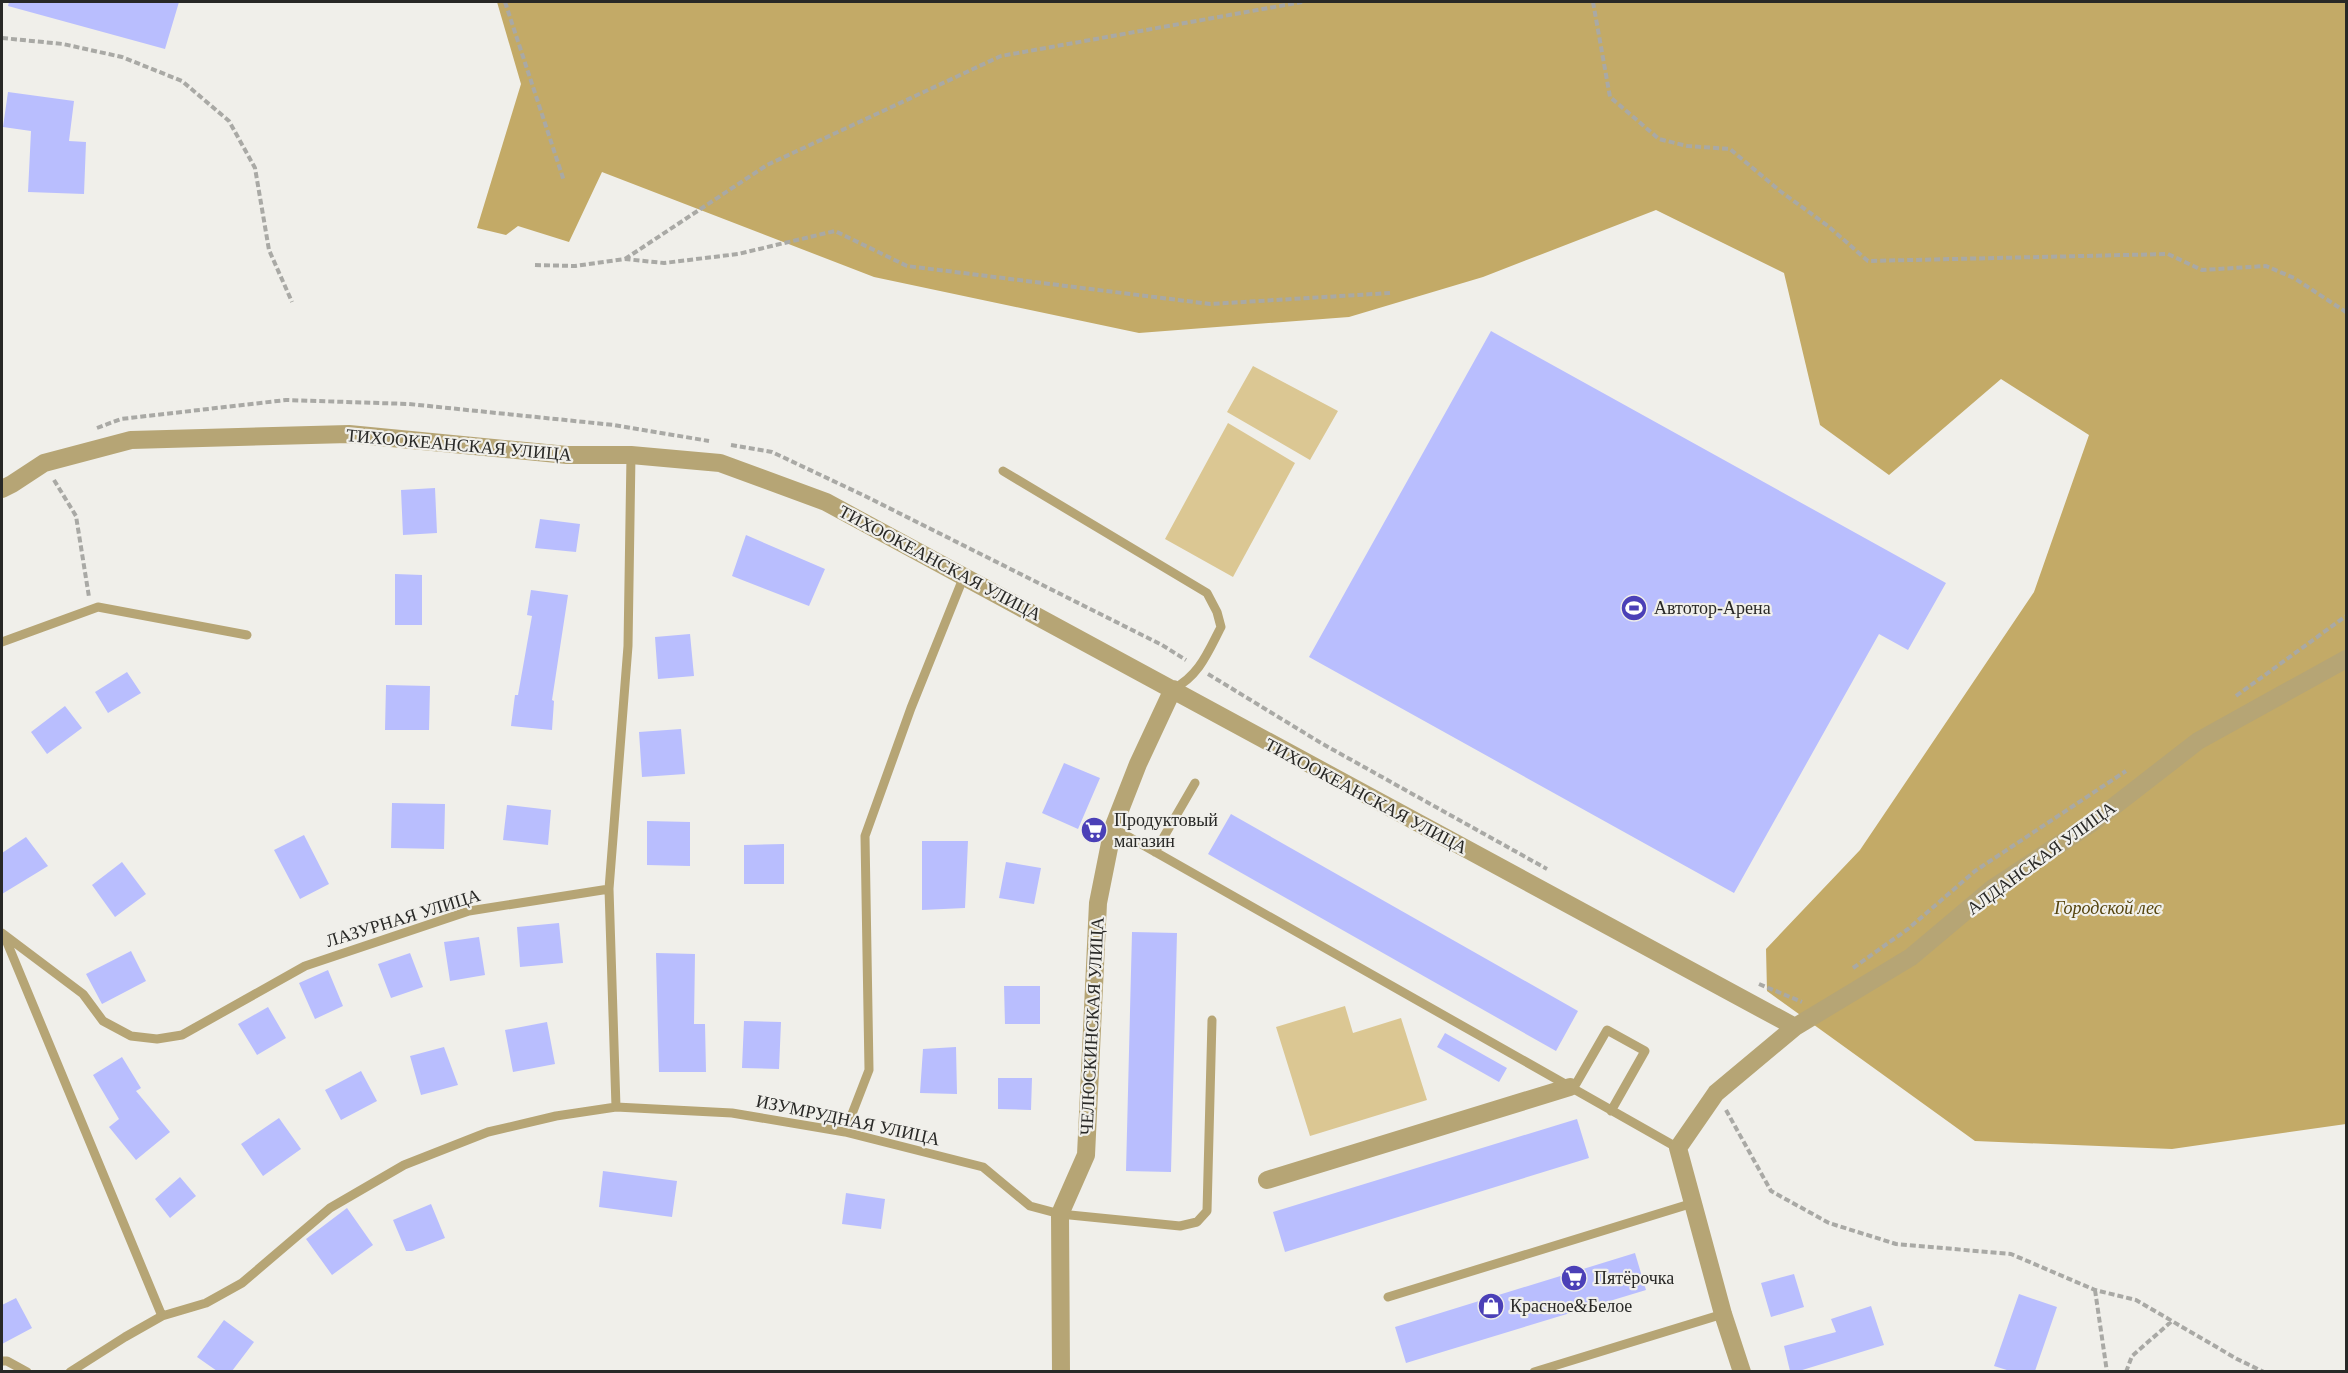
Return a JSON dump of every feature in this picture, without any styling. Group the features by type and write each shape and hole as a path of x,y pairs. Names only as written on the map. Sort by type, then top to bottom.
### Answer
{"street":[{"name":"ТИХООКЕАНСКАЯ УЛИЦА","path":"2,489 44,464 132,441 349,434 567,455 631,454 720,463 826,502 1795,1027"},
{"name":"АЛДАНСКАЯ УЛИЦА","path":"1678,1148 1716,1093 1795,1027 1911,957 1993,888 2095,821 2198,741 2346,659"},
{"name":"ЧЕЛЮСКИНСКАЯ УЛИЦА","path":"1061,1371 1060,1214 1086,1155 1098,903 1113,828 1138,764 1173,689"},
{"path":"1267,1180 1571,1088"},
{"path":"1678,1148 1723,1314 1742,1371"}],"lane":[{"path":"616,1107 609,889 628,646 631,454"},
{"path":"1003,471 1207,593 1217,612 1221,627 1206,657 1187,682 1173,689"},
{"path":"845,1132 869,1070 865,836 911,708 964,576"},
{"path":"2,642 98,607 247,635"},
{"path":"1155,852 1195,783"},
{"path":"1113,828 1678,1148"},
{"name":"ЛАЗУРНАЯ УЛИЦА","path":"3,935 83,994 103,1021 131,1036 156,1039 182,1035 306,966 447,918 469,911 609,889"},
{"path":"3,935 162,1316"},
{"name":"ИЗУМРУДНАЯ УЛИЦА","path":"70,1371 162,1316 206,1303 242,1283 330,1208 404,1166 488,1132 556,1116 616,1107 732,1113 845,1132 983,1167 1030,1206 1060,1214 1180,1226 1197,1222 1207,1211 1212,1020"},
{"path":"1571,1088 1607,1030 1645,1052 1611,1111"},
{"path":"1388,1297 1693,1203"},
{"path":"1534,1371 1723,1314"},
{"path":"2,1361 7,1361 27,1371"}],"path":[{"path":"505,2 564,181"},
{"path":"625,259 767,165 1001,56 1302,2"},
{"path":"1593,2 1610,97 1659,139 1687,146 1730,150 1828,226 1868,261 2168,255 2202,270 2266,266 2294,278 2346,312"},
{"path":"2,38 63,44 123,57 182,81 229,121 255,168 268,250 292,302"},
{"path":"536,265 575,266 625,259 664,263 738,254 835,231 908,266 1210,304 1390,293"},
{"path":"44,464 76,516 89,597 98,607"},
{"path":"1716,1093 1771,1191 1829,1223 1896,1244 2011,1254 2095,1290 2136,1300 2237,1359 2264,1371"},
{"path":"2095,1290 2107,1371"},
{"path":"2126,1371 2132,1356 2172,1321"}],"shaded area":[{"path":"1253,366 1338,411 1310,460 1227,412"},
{"path":"1228,423 1295,463 1233,577 1165,539"},
{"path":"1345,1006 1353,1033 1401,1018 1427,1100 1310,1136 1276,1027"}],"green space":[{"name":"Городской лес","path":"497,2 2346,2 2346,1124 2172,1149 1975,1141 1767,991 1766,949 1860,850 2034,592 2089,435 2001,379 1889,475 1820,425 1784,273 1656,210 1483,277 1349,317 1139,333 874,277 602,172 569,242 518,226 506,235 477,228 521,84"}],"building":[{"path":"9,2 179,2 165,49 8,6"},
{"path":"8,92 74,101 69,141 86,142 84,194 28,192 31,131 3,127"},
{"name":"Автотор-Арена","path":"1491,331 1946,583 1908,650 1879,634 1734,893 1309,657"},
{"path":"435,488 437,533 403,535 401,490"},
{"path":"540,519 580,524 576,552 535,548"},
{"path":"746,535 825,569 809,606 732,576"},
{"path":"395,574 422,575 422,625 395,625"},
{"path":"531,590 568,595 552,700 554,701 552,730 511,726 515,695 518,695 532,616 527,615"},
{"path":"690,634 694,676 658,679 655,637"},
{"path":"127,672 141,693 108,713 95,692"},
{"path":"386,685 430,686 429,730 385,730"},
{"path":"65,706 82,728 47,754 31,732"},
{"path":"681,729 685,774 642,777 639,732"},
{"path":"1064,763 1100,778 1078,829 1042,813"},
{"path":"392,803 445,804 444,849 391,848"},
{"path":"507,805 551,810 548,845 503,840"},
{"path":"1231,814 1578,1011 1556,1051 1208,854"},
{"path":"647,821 690,822 690,866 647,865"},
{"path":"304,835 329,884 300,899 274,850"},
{"path":"26,837 48,866 2,894 2,853"},
{"path":"922,841 968,841 965,908 922,910"},
{"path":"784,844 784,884 744,884 744,845"},
{"path":"122,862 146,894 115,917 92,885"},
{"path":"1006,862 1041,868 1034,904 999,898"},
{"path":"559,923 563,963 520,967 517,927"},
{"path":"1132,932 1177,933 1171,1172 1126,1171"},
{"path":"479,937 485,975 450,981 444,942"},
{"path":"131,951 146,981 102,1004 86,974"},
{"path":"410,953 423,987 391,998 378,964"},
{"path":"656,953 695,954 694,1024 705,1024 706,1072 659,1072"},
{"path":"328,970 343,1006 315,1019 299,983"},
{"path":"1004,986 1040,986 1040,1024 1005,1024"},
{"path":"268,1007 286,1038 257,1055 238,1024"},
{"path":"744,1021 781,1022 779,1069 742,1068"},
{"path":"547,1022 555,1064 513,1072 505,1030"},
{"path":"1445,1033 1507,1068 1499,1082 1437,1047"},
{"path":"444,1047 458,1085 421,1095 410,1056"},
{"path":"956,1047 957,1094 920,1093 923,1049"},
{"path":"122,1057 141,1088 136,1091 170,1132 136,1160 109,1127 119,1119 93,1075"},
{"path":"361,1071 377,1101 341,1120 325,1090"},
{"path":"998,1078 1032,1078 1031,1110 998,1109"},
{"path":"279,1118 301,1149 263,1176 241,1144"},
{"path":"1577,1119 1589,1158 1285,1252 1273,1212"},
{"path":"603,1171 677,1181 672,1217 599,1207"},
{"path":"180,1177 196,1196 170,1218 155,1199"},
{"path":"846,1193 885,1199 881,1229 842,1224"},
{"path":"431,1204 445,1238 412,1251 406,1251 393,1220"},
{"path":"347,1208 373,1245 332,1275 306,1239"},
{"path":"1635,1253 1646,1290 1406,1363 1395,1327"},
{"path":"1794,1274 1804,1307 1771,1317 1761,1283"},
{"path":"2019,1294 2057,1307 2035,1371 2010,1371 1994,1366"},
{"path":"16,1298 32,1328 2,1344 2,1305"},
{"path":"1871,1306 1884,1345 1799,1371 1790,1371 1784,1346 1836,1332 1831,1319"},
{"path":"224,1320 254,1342 232,1371 217,1371 197,1357"}],"place":[{"name":"Автотор-Арена","path":"1634,608"},
{"name":"Продуктовый магазин","path":"1094,830"},
{"name":"Пятёрочка","path":"1574,1278"},
{"name":"Красное&Белое","path":"1491,1306"}]}
